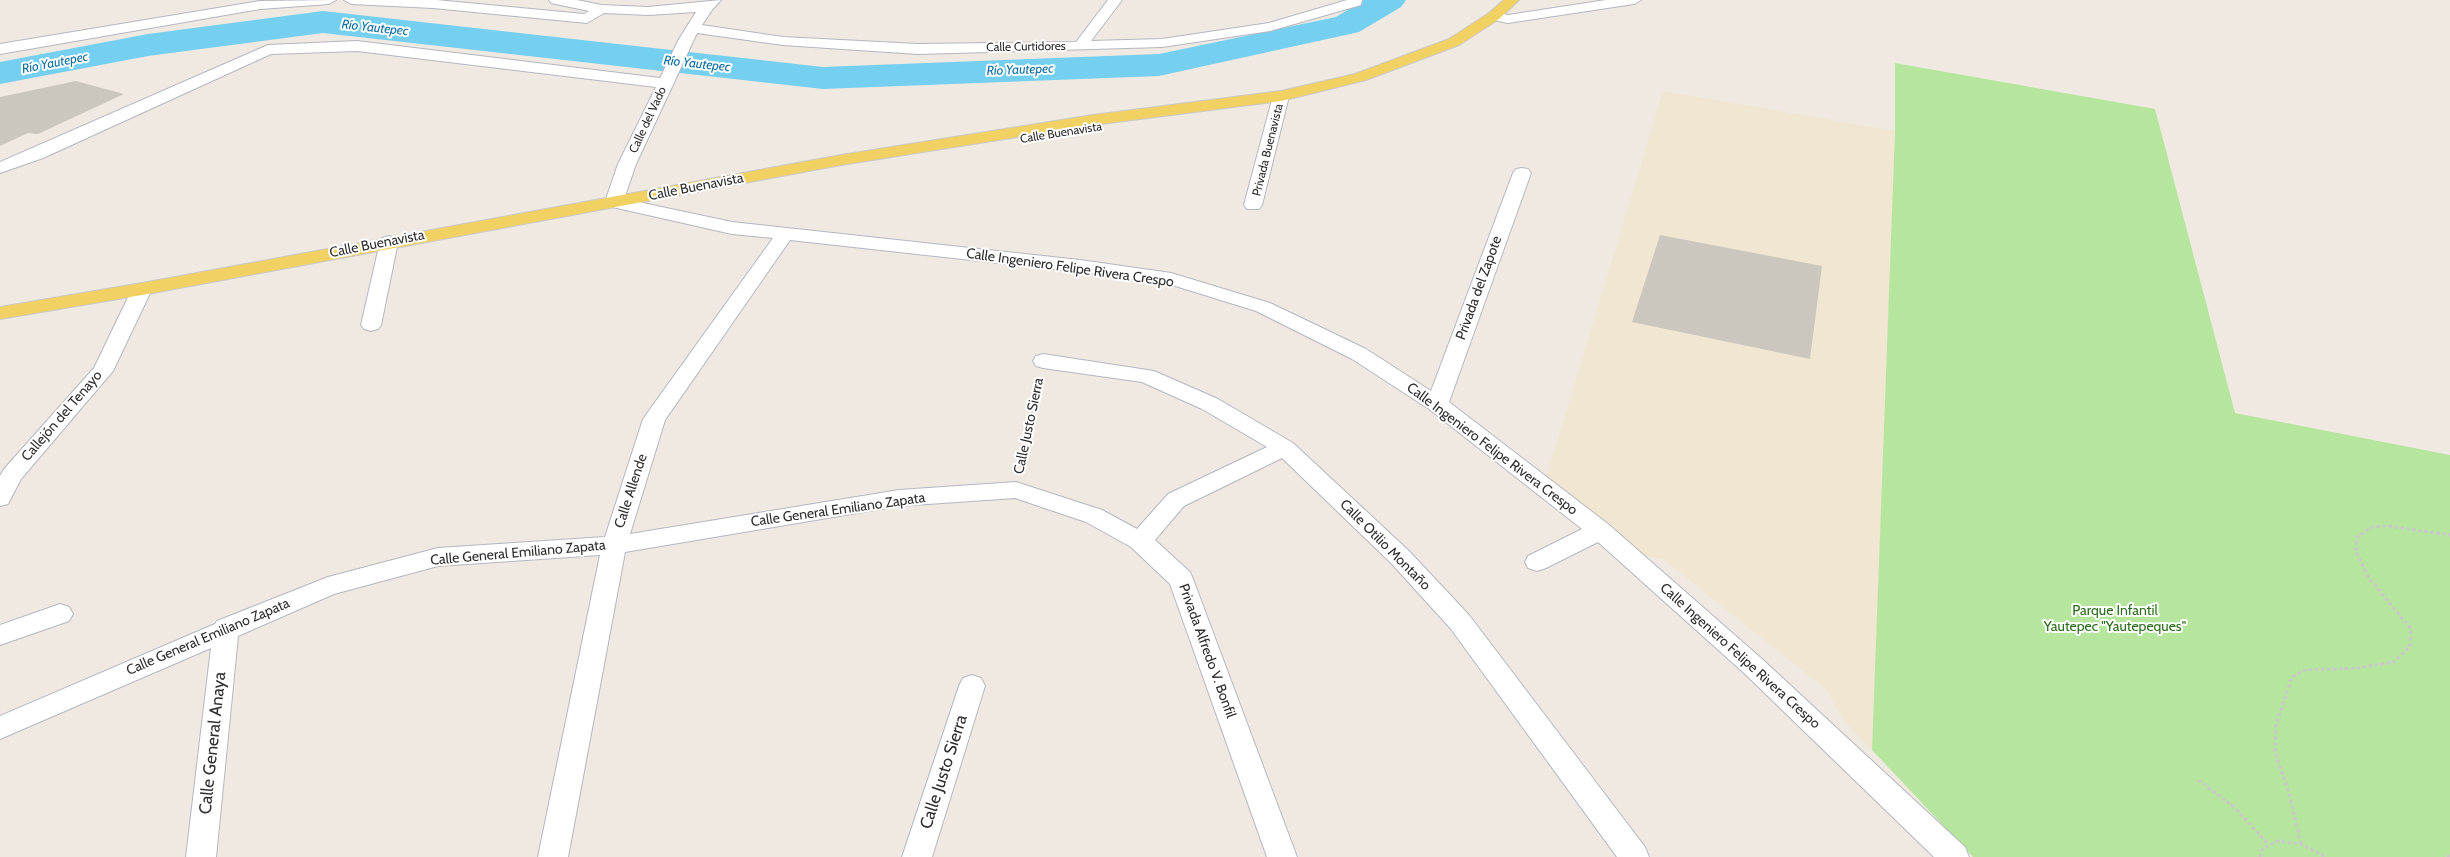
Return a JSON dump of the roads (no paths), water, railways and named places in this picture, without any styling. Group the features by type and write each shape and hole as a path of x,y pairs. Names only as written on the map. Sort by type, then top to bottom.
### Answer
{"main road":[{"path":"1501,18 1512,0"},
{"path":"1501,18 1529,0"},
{"name":"Calle Buenavista","path":"0,313 142,289 388,242 754,176 842,168 1281,100 1408,72 1444,56 1501,18"}],"street":[{"path":"0,50 260,5 329,0"},
{"path":"351,0 433,4 587,20 601,9"},
{"path":"556,0 601,9 648,11 710,4"},
{"path":"1080,46 1115,0"},
{"path":"1501,18 1634,0"},
{"name":"Calle Curtidores","path":"689,34 918,49 1162,43 1270,27 1356,2"},
{"name":"Calle del Vado","path":"614,202 627,164 668,76 689,34 710,4"},
{"path":"0,168 37,154 268,50 300,47 357,46 668,76"},
{"name":"Privada Buenavista","path":"1253,205 1281,100"},
{"name":"Privada del Zapote","path":"1437,404 1522,173"},
{"name":"Calle Ingeniero Felipe Rivera Crespo","path":"614,202 732,228 1080,266 1171,279 1263,307 1359,354 1437,404 1600,530 1753,666 1954,857"},
{"name":"Calle Allende","path":"553,857 614,545 654,419 784,234"},
{"path":"371,324 388,242"},
{"name":"Callejón del Tenayo","path":"0,498 12,474 103,371 142,289"},
{"name":"Calle Otilio Montaño","path":"1043,362 1147,376 1210,404 1285,448 1400,557 1460,622 1634,857"},
{"path":"1140,541 1176,500 1285,448"},
{"name":"Calle General Emiliano Zapata","path":"0,728 226,628 328,586 438,557 614,545 899,498 1016,490"},
{"name":"Privada Alfredo V. Bonfil","path":"1016,490 1094,516 1140,541 1181,579 1282,857"},
{"path":"1537,562 1600,530"},
{"path":"0,635 60,614"},
{"name":"Calle General Anaya","path":"201,857 226,628"},
{"name":"Calle Justo Sierra","path":"917,857 972,686"}],"waterway":[{"name":"Río Yautepec","path":"0,73 148,45 323,22 823,78 1159,65 1347,25 1389,0"}],"park label":[{"name":"Parque Infantil Yautepec \"Yautepeques\"","path":"2115,620"}]}
